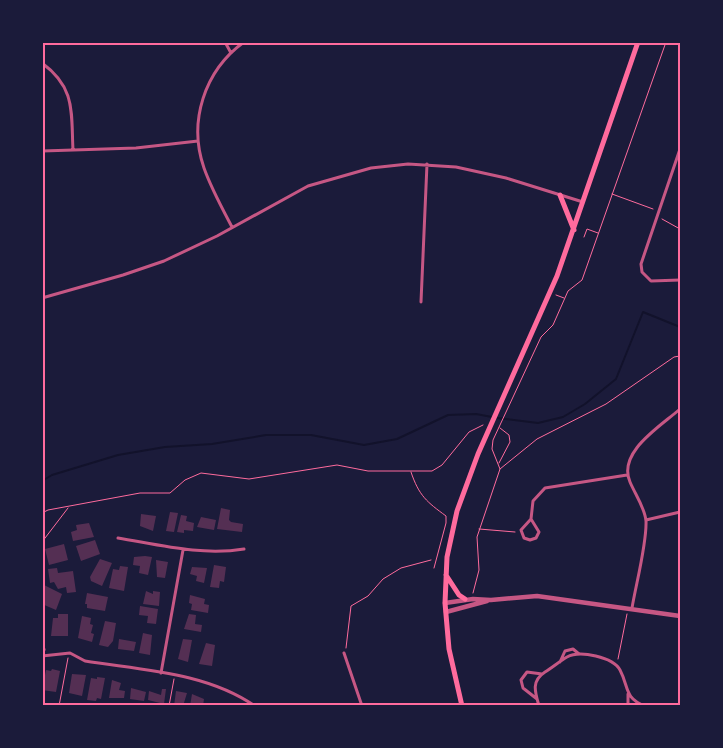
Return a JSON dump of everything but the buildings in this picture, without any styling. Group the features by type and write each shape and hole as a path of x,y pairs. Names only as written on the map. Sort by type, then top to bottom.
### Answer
{"main road":[{"path":"462,706 449,649 445,603 447,557 457,511 472,468 550,292 574,230 638,42"},
{"path":"560,195 574,230"},
{"path":"446,575 459,595 465,599"}],"street":[{"path":"225,42 231,53"},
{"path":"232,227 204,167 198,141 198,119 203,95 214,73 231,53 244,42"},
{"path":"42,63 60,77 68,91 73,150"},
{"path":"42,151 136,148 198,141"},
{"path":"680,149 641,264 642,272 651,280 680,280"},
{"path":"42,298 146,267 193,248 290,194 323,180 371,168 427,164 487,173 583,202"},
{"path":"420,302 427,164"},
{"path":"630,608 646,520 627,475 633,452 680,409"},
{"path":"531,520 524,525 521,532 527,540 536,538 538,529 531,520 533,501 545,488 627,475"},
{"path":"646,520 680,512"},
{"path":"118,538 183,550 226,552 244,549"},
{"path":"161,673 183,550"},
{"path":"445,603 465,599 491,600 536,596 680,616"},
{"path":"446,612 491,600"},
{"path":"560,662 565,651 573,649 579,654"},
{"path":"44,656 70,653 85,661 207,682 233,691 255,706"},
{"path":"344,653 362,706"},
{"path":"539,706 534,688 542,674 568,656 579,654 615,663 620,670 628,694 628,706"},
{"path":"537,700 523,688 521,680 528,672 542,674"},
{"path":"628,694 636,702 645,706"}],"path":[{"path":"500,469 492,449 497,432 541,337 552,325 570,289 581,282 666,42"},
{"path":"612,194 656,210"},
{"path":"664,213 662,220 680,229"},
{"path":"584,237 587,229 598,233"},
{"path":"556,295 564,298"},
{"path":"474,593 479,570 477,537 500,469 537,439 606,404 674,357 680,356"},
{"path":"42,512 140,493 170,493 185,480 201,473 249,479 337,465 368,471 432,471 442,465 469,432 485,424"},
{"path":"494,426 503,428 510,436 510,442 498,464"},
{"path":"411,472 417,490 425,501 446,516 446,523 434,568"},
{"path":"42,542 69,508"},
{"path":"480,529 521,532"},
{"path":"344,653 348,645 352,606 368,596 383,579 401,568 431,560"},
{"path":"615,663 620,656 630,608"},
{"path":"42,635 46,643 44,656"},
{"path":"60,706 70,653"},
{"path":"169,706 175,676"}],"waterway":[{"path":"497,418 538,423 563,417 585,404 616,379 643,312 680,327"},
{"path":"42,481 52,475 118,455 165,447 212,444 266,435 311,435 364,445 397,439 448,415 476,414 492,417"}]}
